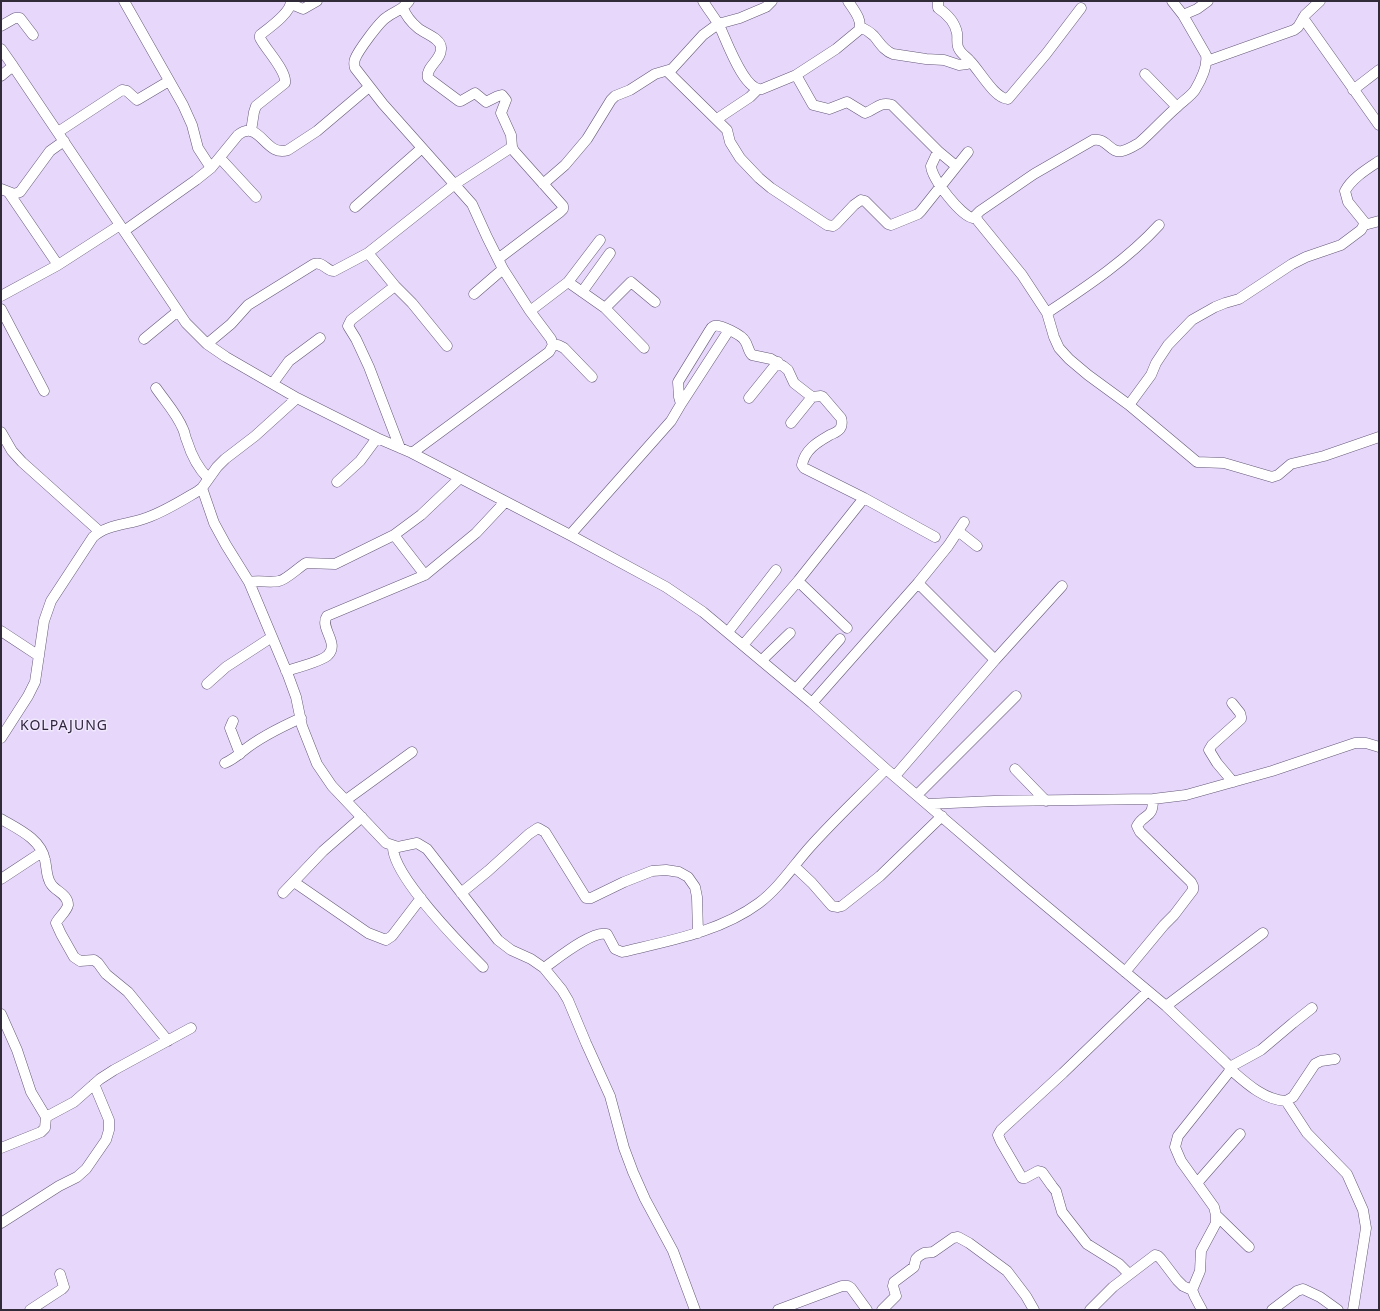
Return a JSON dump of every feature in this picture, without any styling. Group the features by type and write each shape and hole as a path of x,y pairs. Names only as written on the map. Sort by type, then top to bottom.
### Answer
{"street":[{"path":"124,1 170,81 188,116 198,148 256,197"},
{"path":"251,131 256,106 285,83 286,79 282,70 265,47 260,35 288,10 291,3 303,9 317,1"},
{"path":"703,1 718,24 746,80 753,88 757,90"},
{"path":"543,184 565,165 587,139 610,100 615,96 630,90 655,74 672,69 703,35 718,24 740,18 766,7 772,1"},
{"path":"848,1 859,20 860,27"},
{"path":"938,1 938,8 954,24 957,32 957,47 959,51 970,61 996,94 1003,99 1008,99 1046,54 1081,8"},
{"path":"938,151 931,166 931,170 940,186 969,217 976,216 980,211 1034,174 1093,140 1101,140 1114,151 1118,152 1128,149 1139,142 1194,91 1207,61 1206,55 1183,15 1172,1"},
{"path":"1183,15 1197,9 1208,1"},
{"path":"1207,61 1294,30 1298,27 1303,18 1320,1"},
{"path":"406,5 383,20 356,55 354,64 355,68 368,87 472,204 503,269 530,311 551,339 553,345 549,352 412,453"},
{"path":"406,5 406,15 418,28 440,43 441,47 438,57 427,76 430,80 459,101 475,93 486,102 502,95 506,100 501,113 511,135 512,147 543,184 562,203 563,209 498,259"},
{"path":"1,26 14,18 20,18 33,35"},
{"path":"1303,18 1379,125"},
{"path":"860,27 873,35 889,53 926,59 944,60 959,65 967,64 970,61"},
{"path":"717,119 750,97 757,90 796,75 836,49 860,27"},
{"path":"1,49 14,66 178,311 194,332 207,344 297,398 377,438 412,453 570,535 666,587 703,612 812,703 882,773 895,776 1027,890 1166,1006 1228,1072 1268,1097 1287,1103 1295,1117 1313,1140 1347,1174 1362,1210 1366,1228 1353,1310"},
{"path":"1,76 14,66"},
{"path":"1353,90 1379,70"},
{"path":"667,71 727,130 730,142 740,158 760,178 806,212 827,225 833,226 836,224 854,205 861,200 865,201 888,224 891,225 918,214 922,211 968,152"},
{"path":"1145,74 1177,107"},
{"path":"796,75 813,105 829,109 847,102 865,113 884,104 892,105 938,151 956,166"},
{"path":"58,132 122,90 127,91 137,100 170,81"},
{"path":"1,296 122,228 196,180 216,163 242,132 256,132 276,150 288,150 317,131 368,87"},
{"path":"5,191 14,194 20,192 50,151 64,141"},
{"path":"207,344 231,324 246,306 314,264 323,264 331,271 334,271 368,253 455,184 512,147"},
{"path":"355,207 422,148"},
{"path":"1379,161 1349,184 1345,191 1348,202 1365,223 1368,224 1379,221"},
{"path":"5,191 58,265"},
{"path":"976,216 978,221 1022,275 1047,313 1059,348 1069,359 1088,375 1129,404 1197,462 1224,463 1272,477 1278,475 1291,464 1324,456 1379,437"},
{"path":"1129,404 1151,375 1156,363 1168,345 1198,315 1220,305 1239,300 1292,264 1306,257 1341,245 1361,230 1365,223"},
{"path":"1047,313 1110,269 1151,235 1159,225"},
{"path":"530,311 568,282 600,240"},
{"path":"368,253 447,346"},
{"path":"582,292 610,253"},
{"path":"474,294 503,269"},
{"path":"568,282 605,308 644,348"},
{"path":"605,308 631,282 655,302"},
{"path":"395,286 351,320 348,326 369,367 400,448"},
{"path":"1,309 44,391"},
{"path":"144,339 178,311"},
{"path":"681,404 678,382 713,326 719,326 729,330 744,340 752,355 778,362 788,370 794,383 812,397 823,397 841,418 842,423 838,431 815,444 808,452 802,465 807,470 864,498 935,537"},
{"path":"570,535 671,421 729,330"},
{"path":"273,383 289,361 320,338"},
{"path":"553,345 558,345 564,348 592,377"},
{"path":"749,398 778,362"},
{"path":"156,388 179,421 196,462 208,478"},
{"path":"791,423 812,397"},
{"path":"1,738 28,696 35,682 44,621 51,601 93,536 99,531 107,528 146,518 170,508 202,488 208,478 225,459 268,426 297,398"},
{"path":"1,432 12,451 22,462 99,531"},
{"path":"337,482 360,461 377,438"},
{"path":"249,582 282,580 306,562 335,564 394,535 421,515 460,478"},
{"path":"202,488 217,529 249,582 293,686 300,718 317,764 326,778 380,838 393,846 398,847 414,842 427,849 504,945 518,954 531,959 544,968 568,1000 610,1096 624,1148 644,1199 673,1251 695,1310"},
{"path":"743,645 798,581 864,498"},
{"path":"286,671 328,656 332,649 332,644 325,624 325,619 327,616 426,575 476,533 505,502"},
{"path":"812,703 918,584 964,522"},
{"path":"958,531 977,546"},
{"path":"394,535 426,575"},
{"path":"728,632 776,570"},
{"path":"798,581 847,628"},
{"path":"918,584 995,660"},
{"path":"895,776 995,660 1062,586"},
{"path":"1,631 39,656"},
{"path":"762,660 790,633"},
{"path":"206,684 226,667 272,637"},
{"path":"796,689 840,639"},
{"path":"917,795 1016,696"},
{"path":"1232,703 1242,716 1212,745 1209,750 1217,763 1233,782"},
{"path":"225,764 271,732 300,718"},
{"path":"233,721 230,728 240,754"},
{"path":"928,804 994,801 1153,798 1186,795 1308,759 1355,743 1366,743 1379,746"},
{"path":"346,800 412,752"},
{"path":"1015,769 1046,801"},
{"path":"544,968 585,940 597,934 607,934 615,949 622,952 698,932 736,917 759,903 772,891 810,847 882,773"},
{"path":"1125,972 1174,915 1193,890 1191,882 1140,832 1137,826 1140,821 1149,816 1152,812 1153,798"},
{"path":"794,866 812,883 832,906 842,906 880,876 942,816"},
{"path":"284,894 323,851 362,817"},
{"path":"1,819 34,840 40,846 45,858 50,884 66,898 68,906 56,923 74,957 80,961 94,960 98,962 106,974 128,992 168,1041"},
{"path":"461,893 529,834 538,828 545,832 586,898 591,898 624,882 652,871 666,870 684,874 692,881 695,887 698,932"},
{"path":"393,846 394,856 408,880 421,898 483,967"},
{"path":"1,879 42,852"},
{"path":"294,882 368,933 386,940 392,936 421,898"},
{"path":"1166,1006 1263,933"},
{"path":"1129,1274 1119,1264 1087,1244 1062,1212 1056,1191 1042,1172 1038,1171 1023,1179 1022,1178 998,1135 1001,1130 1148,991"},
{"path":"1202,1310 1192,1290 1200,1271 1201,1251 1216,1223 1216,1215 1214,1208 1176,1153 1176,1141 1178,1136 1228,1072 1261,1050 1312,1008"},
{"path":"1,1014 17,1050 31,1092 46,1117 45,1128 41,1132 1,1148"},
{"path":"46,1117 74,1102 94,1084 114,1070 192,1028"},
{"path":"1287,1103 1293,1097 1315,1064 1321,1061 1335,1059"},
{"path":"1,1223 59,1186 77,1177 86,1169 106,1140 109,1130 109,1120 94,1084"},
{"path":"1197,1183 1240,1134"},
{"path":"1216,1215 1249,1247"},
{"path":"882,1310 896,1296 893,1286 894,1282 914,1267 916,1259 919,1256 924,1253 933,1252 953,1238 958,1237 970,1243 1007,1271 1026,1296 1034,1310"},
{"path":"1090,1310 1103,1296 1153,1256 1158,1256 1183,1286 1192,1290"},
{"path":"30,1310 64,1287 60,1274"},
{"path":"778,1310 842,1286 848,1286 867,1310"},
{"path":"1272,1310 1297,1291 1303,1289 1320,1297 1338,1310"}],"district":[{"name":"KOLPAJUNG","path":"64,726"}]}
